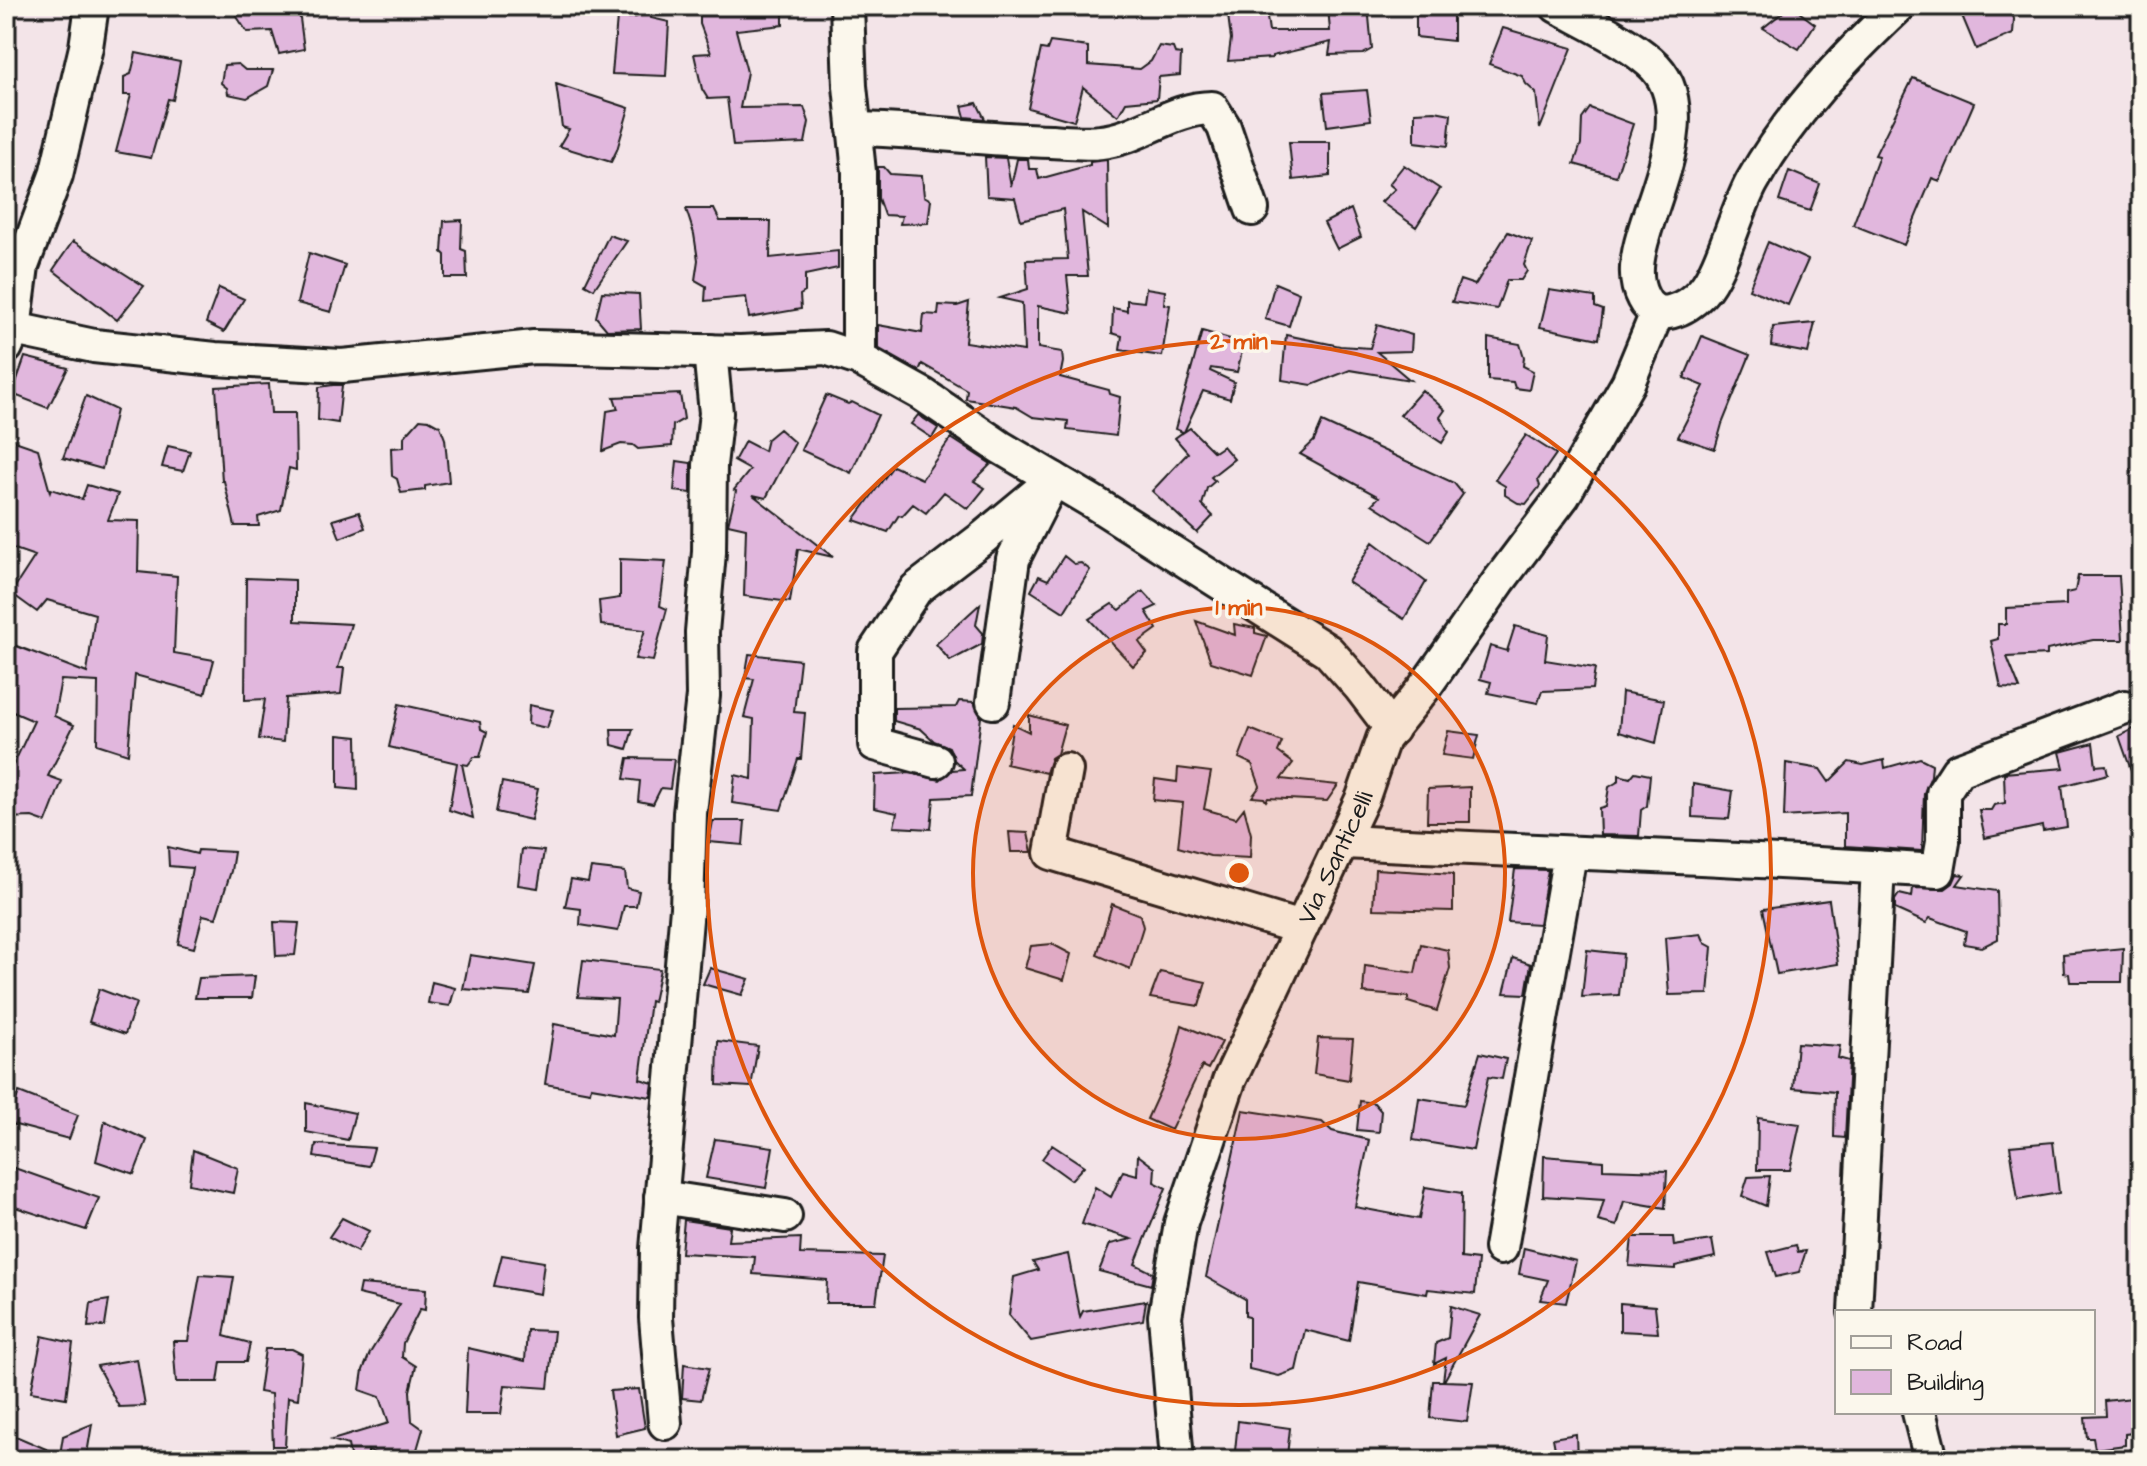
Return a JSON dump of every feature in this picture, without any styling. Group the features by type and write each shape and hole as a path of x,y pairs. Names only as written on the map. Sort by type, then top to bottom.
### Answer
{"street":[{"path":"92,6 86,47 56,175 14,261 10,338 170,354 342,366 534,347 710,351 826,348 859,359 922,394 1000,447 1328,651 1392,729"},
{"path":"847,6 859,172 859,359"},
{"path":"1557,6 1623,43 1651,63 1659,72 1674,106 1672,138 1639,249 1637,271 1643,300 1657,313 1671,312 1685,306 1709,283 1752,181 1784,132 1840,64 1899,6"},
{"path":"854,129 1031,141 1102,142 1131,135 1197,108 1212,108 1224,127 1252,209"},
{"name":"Via Santicelli","path":"1177,1460 1165,1316 1181,1223 1229,1081 1343,842 1383,739 1563,496 1628,383 1657,313"},
{"path":"665,1423 656,1318 661,1197 687,908 690,813 703,696 702,632 709,552 710,465 716,413 710,351"},
{"path":"993,702 1013,559 1054,479"},
{"path":"936,761 875,744 875,651 916,589 1054,479"},
{"path":"1343,842 1570,854 1748,859 1938,871 1943,842 1943,793 1958,770 2125,707"},
{"path":"1066,770 1051,853 1301,928"},
{"path":"1501,1248 1570,854"},
{"path":"1855,1310 1878,867"},
{"path":"661,1197 785,1216"},
{"path":"1920,1414 1931,1460"}],"building":[{"path":"230,6 259,6 258,11 299,11 304,49 279,54 272,31 247,32"},
{"path":"636,6 649,6 651,18 669,22 666,76 612,74 617,18 636,17"},
{"path":"700,6 783,6 783,25 736,30 747,72 740,108 804,107 809,122 805,143 733,146 727,98 708,99 702,89 694,54 711,53 700,24"},
{"path":"1328,6 1368,6 1372,49 1363,54 1329,55 1331,42 1272,58 1228,61 1231,39 1228,15 1266,10 1269,31 1330,31"},
{"path":"1416,6 1453,6 1453,41 1416,37"},
{"path":"1791,6 1815,24 1799,49 1763,28"},
{"path":"1958,6 2010,6 2014,19 2013,34 1976,49"},
{"path":"1503,28 1572,48 1540,129 1536,93 1522,76 1489,64"},
{"path":"1050,42 1088,47 1088,65 1140,69 1151,61 1159,46 1173,48 1175,53 1181,54 1180,75 1159,77 1157,99 1126,102 1118,116 1083,87 1074,121 1028,108 1041,49 1047,50"},
{"path":"136,53 180,62 173,100 168,99 151,158 116,152 131,95 124,95 124,77 131,74"},
{"path":"238,64 245,70 273,70 268,86 247,98 228,94 221,83 224,65"},
{"path":"1913,78 1974,103 1940,181 1932,178 1904,245 1853,225 1879,156 1875,155"},
{"path":"556,84 629,108 611,162 559,146 569,129 562,127"},
{"path":"1367,90 1371,120 1327,126 1323,93"},
{"path":"977,103 985,119 965,117 962,106"},
{"path":"1590,108 1633,124 1616,176 1574,164 1581,144 1582,119"},
{"path":"1415,112 1451,114 1448,146 1415,142"},
{"path":"1289,142 1330,142 1330,176 1293,180"},
{"path":"985,157 1006,158 1011,186 1017,159 1028,159 1029,169 1037,169 1039,179 1090,165 1090,162 1107,160 1108,228 1082,212 1088,276 1067,276 1071,313 1038,306 1038,348 1062,352 1060,377 1109,390 1110,394 1120,397 1116,436 1067,430 1068,421 1033,417 1016,407 966,399 967,390 922,364 919,371 878,348 878,325 922,333 924,314 938,315 939,305 957,306 969,302 965,342 1024,351 1022,303 1000,298 1028,289 1026,260 1068,259 1063,209 1021,220 1015,198 987,196"},
{"path":"1404,165 1440,189 1416,227 1381,202 1395,189 1389,184"},
{"path":"878,167 884,167 890,174 922,176 924,196 931,200 928,223 900,224 902,216 884,215 878,198"},
{"path":"1789,171 1820,184 1810,211 1779,201"},
{"path":"686,209 714,209 720,221 771,221 770,258 838,251 838,268 805,275 805,292 800,295 801,309 749,318 746,297 705,301 706,286 695,280 698,260"},
{"path":"1351,209 1361,237 1337,249 1324,223"},
{"path":"462,220 461,249 466,251 467,278 445,278 445,255 442,252 444,221"},
{"path":"1508,232 1532,241 1524,265 1527,271 1521,280 1507,280 1497,309 1452,302 1460,280 1475,285"},
{"path":"609,235 627,241 594,289 585,284"},
{"path":"73,241 144,286 117,320 53,270"},
{"path":"1768,242 1808,260 1788,305 1749,289"},
{"path":"309,253 345,265 331,312 297,303"},
{"path":"1275,283 1299,293 1289,326 1265,319"},
{"path":"219,288 244,299 224,332 206,323"},
{"path":"1146,288 1165,291 1164,304 1170,305 1162,356 1120,350 1122,336 1112,333 1113,308 1127,311 1127,300 1144,302"},
{"path":"1549,290 1595,297 1595,307 1603,310 1599,339 1540,327"},
{"path":"602,292 639,294 641,329 607,330 596,317"},
{"path":"1815,323 1808,353 1771,346 1773,327"},
{"path":"1377,325 1412,335 1411,351 1377,352 1410,380 1350,370 1312,385 1282,380 1286,335 1340,346 1370,348"},
{"path":"1202,331 1244,343 1237,372 1211,368 1210,371 1234,382 1230,399 1203,391 1184,432 1190,428 1214,452 1223,446 1234,459 1211,477 1215,481 1207,488 1202,505 1213,516 1197,533 1152,491 1188,453 1175,438 1183,432 1175,429"},
{"path":"1702,336 1750,355 1715,449 1678,437 1704,386 1684,378"},
{"path":"1488,338 1520,344 1523,366 1533,371 1529,390 1515,388 1513,382 1488,380"},
{"path":"25,357 68,368 48,408 12,394"},
{"path":"269,384 271,413 295,413 296,470 289,468 281,510 258,517 259,526 235,526 222,481 216,387"},
{"path":"342,385 338,423 318,420 319,387"},
{"path":"1422,390 1445,410 1440,417 1449,432 1442,443 1400,415"},
{"path":"680,394 684,419 673,425 672,446 638,449 633,445 621,444 603,451 607,411 618,409 614,397"},
{"path":"826,395 848,404 852,402 878,415 851,473 801,450"},
{"path":"86,396 116,410 102,469 63,458"},
{"path":"918,415 938,428 932,438 911,424"},
{"path":"420,419 440,426 445,439 449,482 425,486 425,490 401,493 397,479 392,476 391,448 404,447 404,437"},
{"path":"1322,422 1454,483 1463,494 1430,541 1372,504 1379,497 1300,454 1314,441"},
{"path":"779,429 795,443 766,498 753,495 833,557 798,549 790,602 744,596 746,528 728,524 734,490 750,470 734,461 745,441 764,451 767,439"},
{"path":"1526,435 1556,454 1538,480 1540,486 1526,504 1505,495 1505,486 1495,480"},
{"path":"6,438 38,449 50,492 51,489 82,499 87,485 118,494 108,520 139,521 138,572 177,576 174,653 214,660 205,694 135,675 128,754 97,744 98,682 61,680 54,716 74,725 48,776 62,781 46,822 32,817 6,818 6,774 9,774 34,721 6,709 6,642 87,673 95,614 47,600 37,612 11,593 35,556 6,546"},
{"path":"951,438 991,464 974,481 985,488 968,509 944,492 926,513 913,504 902,516 899,515 888,532 854,520 893,466 922,479"},
{"path":"168,446 190,451 183,471 162,467"},
{"path":"677,461 691,463 691,493 674,491"},
{"path":"359,512 365,528 340,538 333,520"},
{"path":"1373,542 1426,582 1404,619 1348,582"},
{"path":"1064,556 1090,570 1064,612 1031,591 1039,576 1048,580"},
{"path":"620,559 666,561 660,606 667,609 653,661 635,659 645,630 601,625 599,601 620,598"},
{"path":"2078,576 2119,576 2123,640 2093,640 2047,650 2047,655 2007,657 2020,689 2001,688 1991,641 1998,639 1998,624 2006,624 2006,608 2066,605 2066,593 2075,591"},
{"path":"246,578 295,580 295,621 351,624 338,668 344,668 341,694 286,698 283,742 259,739 265,699 245,700"},
{"path":"1143,591 1157,606 1146,611 1157,629 1139,642 1147,653 1133,666 1089,619 1112,604 1120,610"},
{"path":"980,604 976,625 983,633 982,644 950,661 936,644"},
{"path":"1196,621 1235,635 1234,624 1255,628 1255,633 1267,636 1253,675 1211,662"},
{"path":"1515,626 1548,635 1545,660 1595,668 1592,689 1542,691 1538,703 1488,693 1491,682 1480,679 1490,646 1507,651"},
{"path":"749,654 800,660 794,712 805,713 801,759 798,759 781,810 732,803 735,775 752,779 754,719 744,717 754,679 745,678"},
{"path":"1622,692 1664,700 1656,743 1619,732"},
{"path":"959,701 974,702 981,717 971,796 934,798 931,829 894,827 897,813 874,808 875,775 909,773 940,780 952,770 964,769 954,760 949,747 934,741 921,729 894,721 894,708 956,707"},
{"path":"399,704 480,722 481,729 487,732 480,757 474,757 468,765 462,764 473,818 449,810 457,763 389,747"},
{"path":"529,705 553,710 547,728 528,724"},
{"path":"1029,715 1065,725 1057,754 1051,758 1046,773 1006,764 1013,724 1029,732"},
{"path":"2141,725 2141,790 2138,790 2119,736"},
{"path":"611,729 633,729 627,749 612,745"},
{"path":"1250,729 1282,742 1278,752 1293,763 1281,779 1338,785 1327,801 1268,798 1266,801 1252,797 1260,786 1252,764 1239,758"},
{"path":"1448,731 1479,735 1473,759 1442,755"},
{"path":"338,735 357,737 358,790 338,788"},
{"path":"2093,743 2096,766 2106,765 2108,774 2062,786 2067,827 2043,831 2042,826 1985,838 1979,810 1991,810 1994,805 2005,803 2004,773 2064,768 2060,752"},
{"path":"628,758 674,759 670,789 661,788 653,804 638,801 640,781 624,779"},
{"path":"1920,758 1932,764 1924,793 1922,851 1845,846 1845,813 1784,817 1786,763 1820,769 1829,782 1849,762 1863,765 1884,760 1885,768"},
{"path":"1178,768 1211,772 1204,809 1236,818 1244,808 1251,834 1250,858 1210,856 1178,847 1183,803 1153,800 1155,779 1177,782"},
{"path":"1635,772 1650,775 1647,806 1641,810 1639,836 1600,835 1599,808 1606,806 1609,787 1619,781 1619,775 1630,778"},
{"path":"502,782 538,789 531,820 496,812"},
{"path":"1693,784 1733,791 1729,819 1692,817"},
{"path":"1470,787 1470,822 1427,822 1428,789"},
{"path":"713,821 745,821 743,845 709,842"},
{"path":"1009,832 1028,833 1032,852 1011,852"},
{"path":"168,847 197,854 198,850 234,852 216,918 203,915 194,948 178,944 192,868 169,866"},
{"path":"522,849 544,851 538,888 518,885"},
{"path":"591,868 625,872 627,888 639,891 636,906 624,906 618,931 580,925 581,909 565,907 571,879 588,882"},
{"path":"1375,869 1453,874 1453,911 1373,909"},
{"path":"1515,869 1548,870 1539,924 1508,922"},
{"path":"1957,874 1964,875 1957,885 1997,891 1998,939 1982,947 1964,944 1966,931 1930,918 1926,923 1895,909 1899,894 1912,897 1913,888 1945,889 1953,883"},
{"path":"1829,900 1838,964 1777,974 1763,909"},
{"path":"1112,904 1140,915 1143,927 1130,969 1097,955"},
{"path":"274,922 299,923 295,955 276,956"},
{"path":"1701,934 1705,943 1712,947 1708,994 1669,995 1665,938"},
{"path":"1052,944 1071,954 1064,980 1025,968 1031,946"},
{"path":"1421,944 1448,950 1450,968 1437,1011 1408,1002 1409,997 1363,993 1365,966 1415,973"},
{"path":"2123,948 2122,982 2070,982 2069,974 2064,973 2063,954"},
{"path":"1587,950 1623,954 1619,995 1582,997"},
{"path":"470,955 535,965 529,994 463,989"},
{"path":"1513,958 1531,964 1526,994 1504,993"},
{"path":"583,960 660,969 653,1002 650,1001 640,1079 653,1083 651,1097 591,1087 590,1092 545,1084 554,1024 614,1035 617,999 578,997"},
{"path":"710,968 749,979 742,995 703,984"},
{"path":"1160,972 1206,982 1199,1006 1150,998"},
{"path":"255,976 252,998 195,998 199,978"},
{"path":"432,982 455,988 450,1006 428,1003"},
{"path":"99,989 136,1003 125,1034 89,1022"},
{"path":"1182,1025 1222,1042 1208,1069 1202,1066 1171,1130 1147,1119 1172,1064"},
{"path":"1318,1038 1353,1039 1349,1080 1314,1074"},
{"path":"718,1041 758,1046 751,1087 717,1085"},
{"path":"1797,1043 1840,1046 1838,1058 1849,1061 1845,1138 1834,1137 1835,1092 1793,1088"},
{"path":"1480,1053 1506,1059 1502,1079 1488,1077 1473,1150 1413,1140 1419,1098 1464,1105"},
{"path":"19,1092 78,1115 69,1139 8,1123"},
{"path":"1360,1101 1374,1103 1381,1111 1379,1132 1357,1130"},
{"path":"306,1103 355,1113 348,1140 306,1132"},
{"path":"1243,1110 1322,1122 1332,1131 1369,1140 1355,1207 1419,1219 1425,1187 1462,1193 1461,1258 1478,1260 1475,1294 1428,1289 1427,1294 1358,1282 1349,1341 1305,1330 1296,1370 1279,1376 1249,1369 1249,1317 1245,1316 1245,1299 1206,1277"},
{"path":"1758,1118 1800,1124 1790,1170 1757,1170"},
{"path":"105,1121 147,1140 134,1174 96,1161"},
{"path":"715,1139 773,1147 766,1188 706,1178"},
{"path":"2053,1142 2059,1193 2018,1200 2010,1146"},
{"path":"316,1144 374,1148 369,1166 314,1157"},
{"path":"1052,1145 1084,1166 1071,1180 1042,1159"},
{"path":"193,1150 238,1168 233,1193 189,1184"},
{"path":"1138,1155 1155,1168 1154,1182 1166,1188 1135,1264 1153,1273 1151,1285 1099,1271 1110,1244 1132,1239 1082,1224 1095,1187 1111,1197 1123,1171 1137,1175"},
{"path":"1544,1156 1603,1161 1603,1169 1667,1171 1665,1208 1624,1201 1617,1226 1598,1221 1604,1200 1543,1196"},
{"path":"6,1165 99,1198 86,1230 6,1204"},
{"path":"1770,1176 1766,1206 1742,1196 1748,1177"},
{"path":"342,1218 369,1231 357,1252 329,1237"},
{"path":"684,1220 730,1227 728,1241 801,1238 800,1254 883,1256 876,1303 826,1303 827,1280 753,1274 755,1257 681,1253"},
{"path":"1632,1237 1673,1237 1674,1246 1712,1240 1715,1257 1675,1266 1675,1269 1629,1266"},
{"path":"1796,1245 1798,1252 1806,1251 1799,1272 1776,1277 1768,1252"},
{"path":"1524,1248 1576,1261 1566,1303 1540,1300 1548,1280 1519,1274"},
{"path":"1068,1254 1080,1317 1083,1311 1146,1301 1143,1320 1031,1341 1009,1315 1014,1277 1038,1270 1033,1262"},
{"path":"502,1255 544,1262 540,1294 494,1286"},
{"path":"200,1275 234,1277 224,1336 250,1343 246,1362 221,1362 218,1382 176,1382 173,1341 188,1341"},
{"path":"360,1284 426,1289 425,1310 420,1309 403,1343 402,1357 416,1366 410,1391 412,1421 423,1429 414,1460 395,1460 368,1451 368,1460 351,1460 348,1445 332,1440 389,1423 380,1397 360,1390 370,1353 400,1304 358,1294"},
{"path":"109,1300 105,1326 88,1327 91,1303"},
{"path":"1620,1303 1655,1306 1658,1333 1620,1331"},
{"path":"1451,1306 1480,1315 1444,1381 1473,1382 1467,1422 1430,1418 1433,1381 1443,1381 1446,1358 1434,1364 1436,1343 1448,1338"},
{"path":"527,1330 554,1331 548,1388 505,1385 501,1414 465,1414 468,1348 525,1361"},
{"path":"42,1336 73,1343 66,1398 31,1392"},
{"path":"265,1349 292,1349 302,1354 298,1399 288,1397 285,1446 273,1446 271,1394 259,1392"},
{"path":"137,1359 145,1406 119,1407 97,1366"},
{"path":"684,1364 709,1368 701,1400 682,1398"},
{"path":"639,1389 645,1428 616,1435 610,1391"},
{"path":"2141,1397 2141,1432 2125,1434 2125,1445 2095,1449 2093,1438 2087,1438 2085,1417 2106,1416 2105,1401"},
{"path":"1238,1421 1290,1428 1287,1456 1235,1451"},
{"path":"92,1424 86,1460 6,1460 6,1436 18,1437 60,1455 63,1436"},
{"path":"1576,1434 1577,1460 1557,1460 1553,1438"}]}
